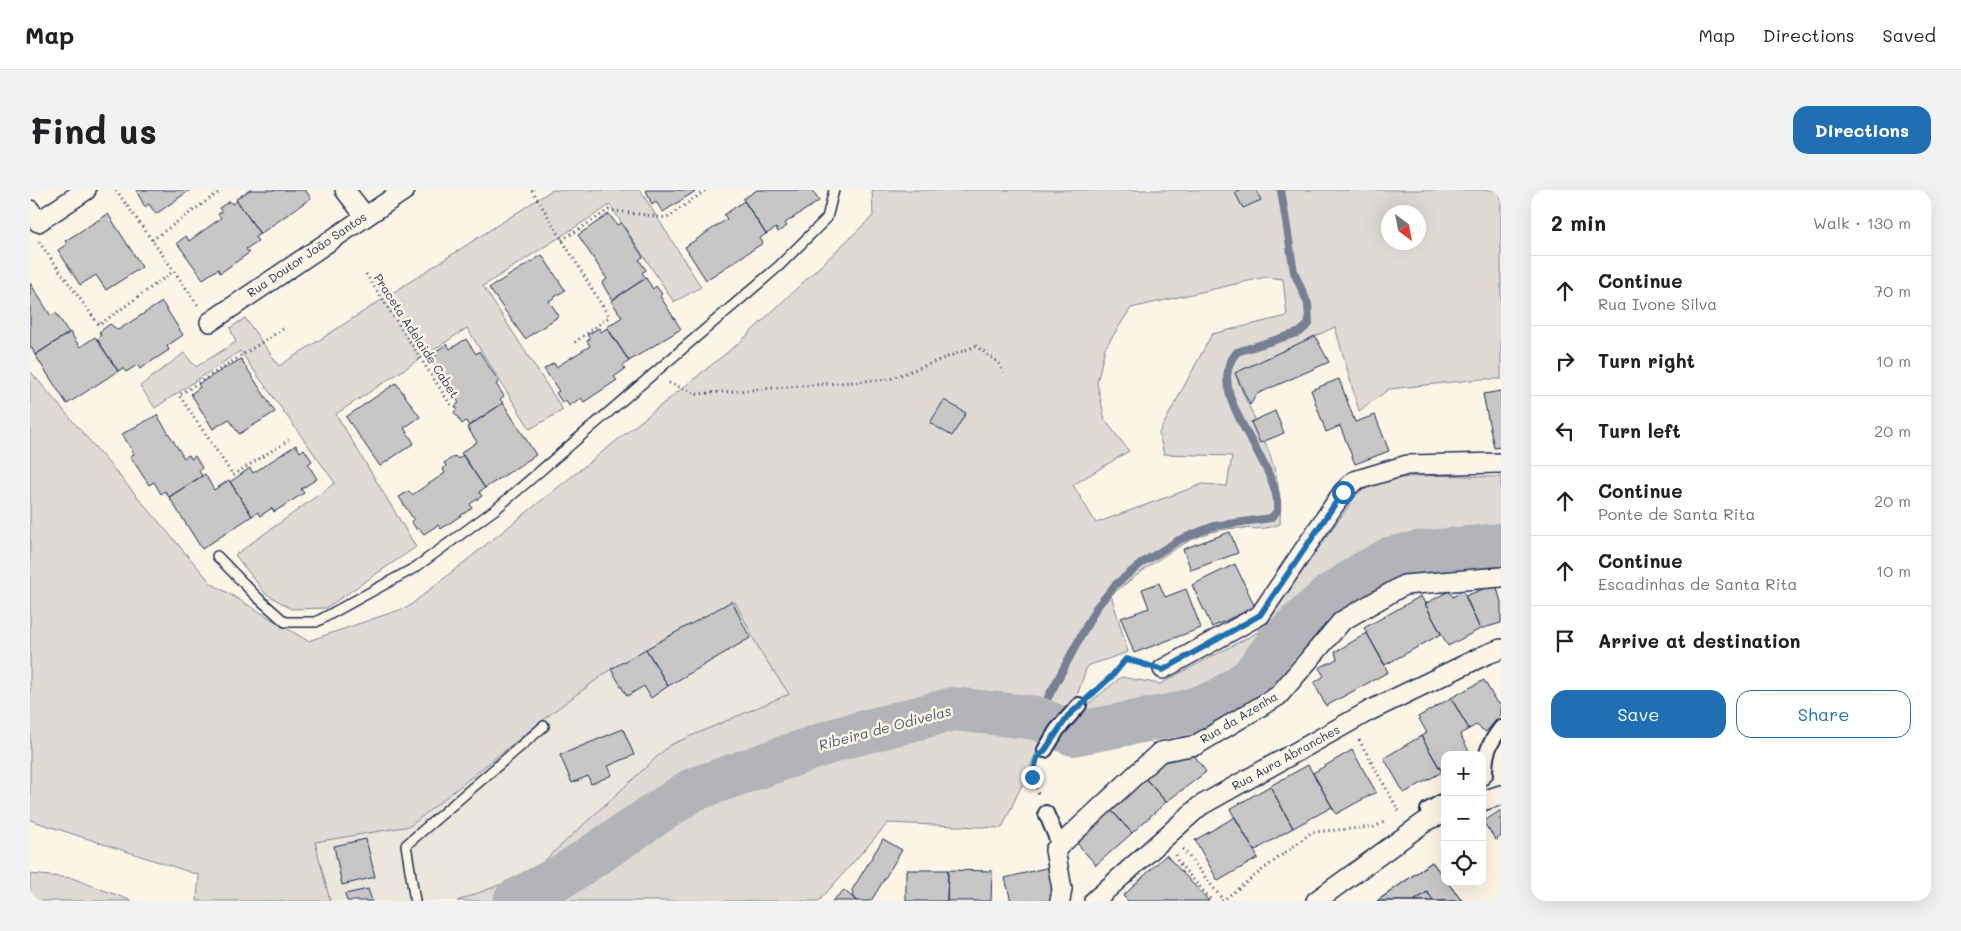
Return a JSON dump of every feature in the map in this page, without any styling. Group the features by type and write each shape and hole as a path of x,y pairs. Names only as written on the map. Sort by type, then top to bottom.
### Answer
{"street":[{"path":"33,224 86,190"},
{"path":"345,190 365,216"},
{"name":"Rua Doutor João Santos","path":"210,322 405,190"},
{"path":"1163,670 1260,615 1343,492 1354,481 1407,465 1501,463"},
{"name":"Rua da Azenha","path":"1060,846 1160,752 1196,745 1278,696 1342,621 1404,585 1501,577"},
{"name":"Rua Aura Abranches","path":"1094,901 1200,806 1349,722 1485,654 1501,649"},
{"path":"1045,750 1057,730 1080,705"},
{"path":"1486,755 1488,746 1501,728"},
{"path":"1486,800 1501,794"},
{"path":"1316,901 1437,817 1428,810 1441,802"},
{"path":"1046,813 1060,846 1055,850 1062,889 1060,901"}],"lane":[{"path":"217,556 257,597 285,622 316,622 416,567 497,508 652,377 779,266 827,218 834,190"},
{"path":"415,901 406,845 544,726"}],"path":[{"path":"116,190 210,322"},
{"path":"152,240 222,190"},
{"path":"532,190 609,317 574,342"},
{"path":"562,240 609,210 667,218 706,190"},
{"path":"33,224 99,325 174,271"},
{"name":"Praceta Adelaide Cabet","path":"366,274 452,407"},
{"path":"283,329 179,395 233,476 289,440"},
{"path":"652,377 697,394 890,379 976,346 999,363 1003,373"},
{"path":"1080,705 1112,676 1126,659 1163,670"},
{"path":"1349,722 1401,814 1394,818"},
{"path":"1045,750 1037,758 1032,777 1046,813"},
{"path":"1188,856 1222,900 1312,832 1374,826 1388,820"},
{"path":"1178,862 1212,901"}],"shaded area":[{"path":"552,190 640,190 701,287 674,302 610,205 483,286 563,410 530,429 467,328 336,414 416,547 326,608 291,609 265,593 235,555 335,483 240,351 155,408 140,386 184,353 196,367 236,342 230,328 245,318 279,366"},
{"path":"872,190 1501,190 1501,379 1481,379 1389,389 1359,411 1335,327 1235,373 1273,464 1280,502 1280,524 1259,529 1227,529 1196,538 1166,554 1111,595 1128,652 1087,666 1069,720 1121,677 1160,684 1258,632 1358,493 1374,485 1409,477 1446,475 1501,477 1501,569 1408,573 1335,617 1268,694 1203,731 1096,751 1041,743 1002,828 888,823 819,901 457,901 531,873 670,745 789,694 760,651 735,602 611,669 553,712 410,826 315,842 330,901 197,901 199,875 30,820 30,371 211,583 308,641 408,607 739,343 873,216","holes":["1266,277 1283,279 1287,316 1212,334 1159,433 1164,454 1232,456 1227,486 1203,484 1096,523 1073,485 1129,451 1105,420 1097,383 1105,348 1131,308"]},
{"path":"735,602 760,651 789,694 670,745 531,873 457,901 330,901 315,842 410,826 553,712 611,669"},
{"path":"30,874 72,878 132,901 30,901"}],"building":[{"path":"136,190 190,190 156,214 149,204 145,207"},
{"path":"250,190 305,190 311,198 260,234 236,199"},
{"path":"646,190 697,190 663,212 656,202 652,205"},
{"path":"757,190 812,190 819,201 785,223 787,226 778,232 776,228 766,234 743,199"},
{"path":"1240,190 1256,190 1261,200 1243,208 1235,193"},
{"path":"230,201 232,204 237,201 260,234 255,237 258,241 246,249 249,253 220,273 218,269 203,279 177,243 186,236 189,241 221,218 218,214 222,212 219,208"},
{"path":"744,201 766,234 760,238 763,243 706,280 685,247 727,219 724,215"},
{"path":"108,214 142,267 106,290 96,275 80,285 58,250 67,244 65,241"},
{"path":"609,214 617,225 621,223 643,257 639,260 646,270 642,273 646,278 612,300 602,283 607,279 578,235"},
{"path":"542,255 565,290 549,301 559,316 525,339 489,288"},
{"path":"646,278 653,289 656,286 662,294 660,296 681,329 629,361 607,327 622,317 611,301"},
{"path":"30,283 51,316 56,313 69,333 35,355 32,348 30,349"},
{"path":"162,302 183,335 167,346 169,350 140,369 137,365 126,372 123,368 118,371 97,339 101,335 99,332 110,324 118,330"},
{"path":"599,328 601,332 607,328 629,361 623,366 625,369 614,377 617,380 584,402 581,398 569,406 566,400 562,402 556,393 559,391 544,369 554,363 556,367 590,346 587,341 590,339 587,335"},
{"path":"70,332 80,347 95,337 118,371 67,404 35,355"},
{"path":"1315,336 1329,362 1257,394 1250,405 1235,373"},
{"path":"466,339 476,354 479,351 499,382 496,384 504,396 500,399 503,403 469,426 466,421 462,424 454,412 457,409 455,406 459,403 431,359 437,355 435,352 447,344 450,349"},
{"path":"241,359 275,412 239,434 229,419 213,429 191,394 200,387 198,384"},
{"path":"1339,379 1355,422 1375,415 1389,451 1355,464 1340,426 1326,432 1311,390"},
{"path":"396,383 420,417 404,428 414,443 380,466 346,417"},
{"path":"1501,391 1501,447 1494,448 1483,394"},
{"path":"944,400 966,413 952,436 930,423"},
{"path":"503,403 536,455 485,488 461,453 477,442 467,427"},
{"path":"1275,411 1284,433 1260,443 1251,422"},
{"path":"157,415 184,458 189,455 191,459 195,456 202,468 199,471 202,476 169,497 165,491 161,494 154,482 149,485 130,456 134,454 122,434"},
{"path":"296,445 300,452 304,449 312,461 308,464 317,479 301,489 304,493 274,512 272,508 260,516 258,512 252,516 230,482 250,468 253,473"},
{"path":"463,455 485,488 479,492 482,496 470,504 472,508 441,529 438,525 424,534 419,528 417,530 411,521 414,520 399,497 409,491 412,495 445,473 443,469 446,466 444,463 455,456 458,459"},
{"path":"205,474 214,490 229,480 252,516 202,549 169,497"},
{"path":"1230,532 1238,553 1191,570 1183,549"},
{"path":"1235,564 1255,607 1212,627 1192,585"},
{"path":"1159,583 1165,597 1186,589 1201,628 1134,653 1121,618 1149,608 1142,589"},
{"path":"1496,584 1501,602 1501,623 1480,629 1465,596"},
{"path":"1463,590 1480,629 1448,646 1425,604 1449,591 1453,597"},
{"path":"1421,596 1441,634 1385,665 1364,628"},
{"path":"732,601 750,638 668,686 646,649"},
{"path":"1367,633 1388,672 1326,706 1314,683 1324,676 1319,668 1337,659 1335,652"},
{"path":"646,649 668,686 651,698 644,686 627,696 611,669"},
{"path":"1484,680 1495,700 1501,705 1501,714 1486,732 1476,725 1469,729 1451,698"},
{"path":"1451,698 1469,729 1460,734 1469,751 1441,751 1441,770 1421,736 1427,733 1418,717"},
{"path":"623,729 634,755 608,766 612,775 591,784 588,776 572,783 560,755"},
{"path":"1421,736 1441,773 1404,793 1384,758"},
{"path":"1352,750 1376,792 1336,814 1313,773"},
{"path":"1177,751 1185,758 1192,752 1206,772 1166,802 1138,770"},
{"path":"1308,765 1332,807 1293,828 1270,786"},
{"path":"1138,770 1166,802 1132,833 1103,801"},
{"path":"1270,786 1293,828 1254,851 1230,809"},
{"path":"1103,801 1132,833 1096,865 1068,833"},
{"path":"1501,810 1501,836 1496,840 1486,826 1486,820"},
{"path":"1235,817 1258,858 1218,881 1195,840"},
{"path":"366,839 375,877 342,885 334,846"},
{"path":"883,839 902,850 871,901 857,901 853,898 852,890"},
{"path":"1166,855 1209,901 1128,901 1123,896"},
{"path":"1432,862 1441,874 1441,886 1450,886 1462,901 1434,901 1427,892 1414,901 1377,901"},
{"path":"1432,862 1441,874 1441,886 1450,886 1462,901 1377,901"},
{"path":"1049,867 1057,901 1011,901 1005,878"},
{"path":"906,870 948,870 947,901 906,901"},
{"path":"948,870 992,871 991,901 947,901"},
{"path":"368,889 372,901 347,901 345,894"},
{"path":"844,890 853,898 857,901 832,901"},
{"path":"1427,892 1434,901 1414,901"}],"waterway":[{"path":"1037,718 1096,608 1115,585 1142,563 1179,540 1214,526 1271,518 1277,511 1275,492 1268,472 1245,430 1228,388 1228,369 1237,352 1300,332 1309,324 1308,304 1294,272 1281,190"},
{"name":"Ribeira de Odivelas","path":"515,901 566,874 692,790 841,738 953,709 1037,718 1073,734 1179,714 1219,701 1251,679 1280,641 1330,596 1366,572 1392,558 1417,553 1501,545"}],"route":[{"path":"1032,777 1037,758 1045,750 1068,716 1112,676 1126,659 1163,670 1260,615 1343,492"}]}
